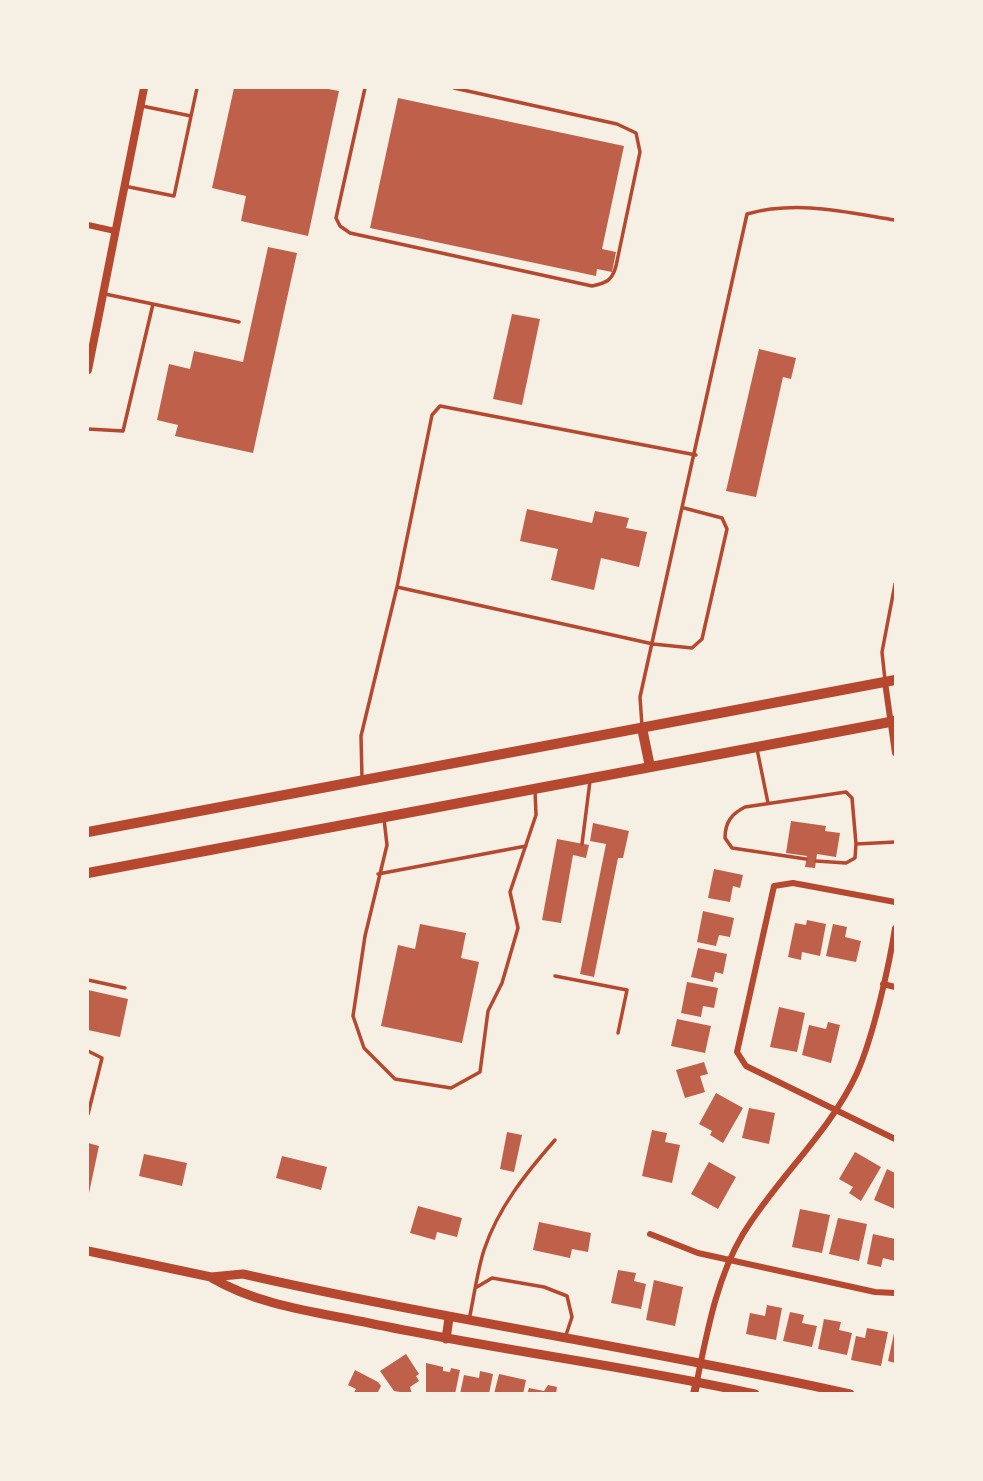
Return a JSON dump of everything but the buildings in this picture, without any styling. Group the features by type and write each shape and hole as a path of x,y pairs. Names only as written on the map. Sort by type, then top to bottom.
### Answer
{"main road":[{"path":"88,832 890,681"},
{"path":"88,873 894,722"},
{"path":"642,728 650,767"},
{"path":"88,1251 211,1277 243,1275 468,1322 701,1360 850,1394"},
{"path":"211,1277 241,1295 446,1339 697,1381 755,1394"},
{"path":"446,1339 449,1318"}],"street":[{"path":"88,369 144,88"},
{"path":"88,225 115,231"},
{"path":"890,681 895,753"},
{"path":"895,902 793,883 774,886 737,1052 746,1066 895,1139"},
{"path":"694,1394 729,1260 744,1233 835,1109 858,1071 883,984 895,928"},
{"path":"883,984 895,987"},
{"path":"650,1234 698,1253 875,1292 895,1293"}],"lane":[{"path":"124,186 174,196 197,88"},
{"path":"365,88 336,218 340,226 350,233 592,286 606,283 613,277 616,267 640,152 636,133 617,124 454,88"},
{"path":"140,106 191,116"},
{"path":"642,728 640,697 696,455 747,214 775,206 823,208 895,220"},
{"path":"103,293 239,322"},
{"path":"88,429 123,431 153,304"},
{"path":"362,780 361,736 397,587 432,415 440,406 696,455"},
{"path":"397,587 653,644 692,648 702,639 726,523 714,514 684,508"},
{"path":"890,681 882,652 895,584"},
{"path":"757,747 768,804"},
{"path":"582,844 590,779"},
{"path":"384,817 387,845 365,936 353,1016 364,1048 395,1079 451,1088 480,1072 488,1011 502,983 518,928 510,892 536,814 535,789"},
{"path":"806,859 728,846 725,829 733,814 745,807 846,792 852,798 856,854 852,862 816,861"},
{"path":"856,844 895,842"},
{"path":"378,874 526,846"},
{"path":"555,976 627,990 618,1033"},
{"path":"88,980 125,988"},
{"path":"88,1051 102,1058 88,1114"},
{"path":"468,1322 484,1249 510,1197 526,1173 555,1140"},
{"path":"476,1288 492,1278 544,1287 567,1296 572,1317 565,1338"}]}
